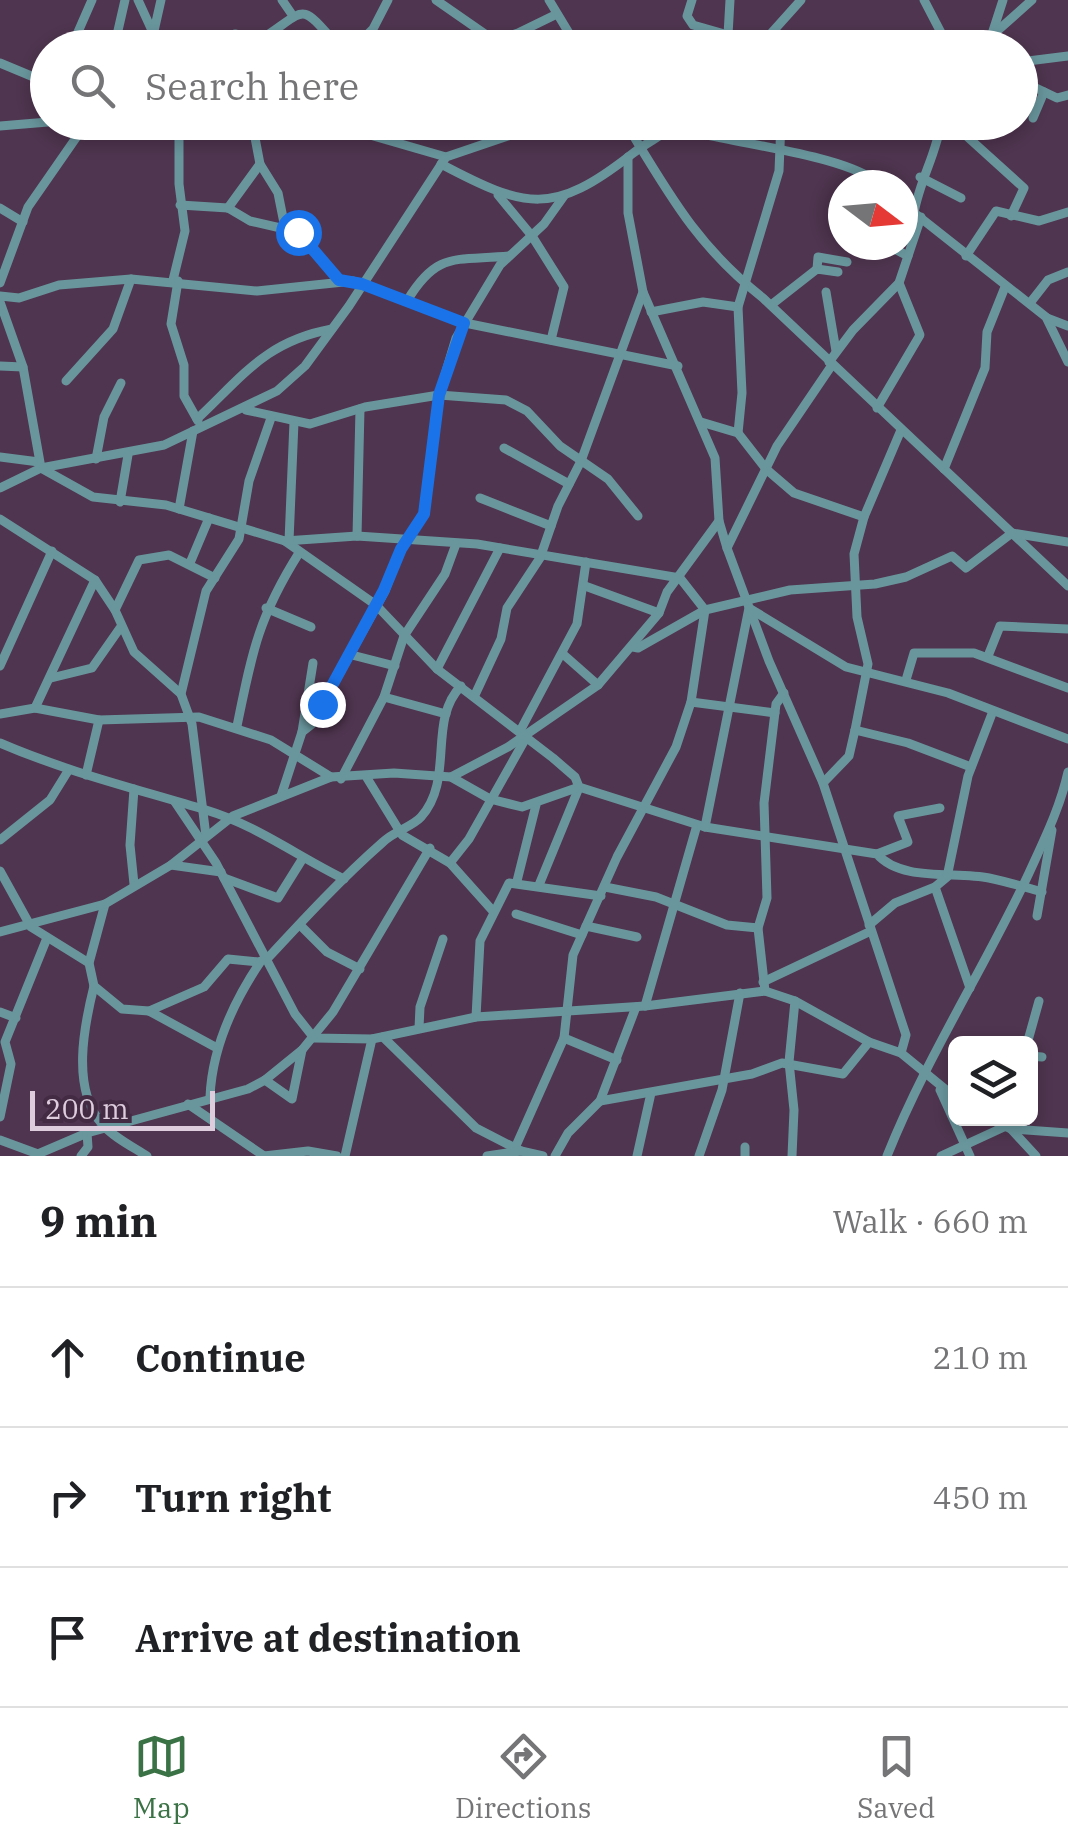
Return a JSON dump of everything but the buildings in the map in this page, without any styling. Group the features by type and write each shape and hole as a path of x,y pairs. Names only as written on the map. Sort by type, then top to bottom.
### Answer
{"street":[{"path":"79,30 92,0"},
{"path":"118,30 125,0"},
{"path":"138,0 153,30"},
{"path":"154,30 160,0"},
{"path":"282,0 291,12"},
{"path":"371,30 388,0"},
{"path":"436,0 479,30"},
{"path":"549,0 567,30"},
{"path":"692,0 686,16 693,25 710,30"},
{"path":"728,30 730,0"},
{"path":"774,30 801,0"},
{"path":"924,0 940,30"},
{"path":"993,30 1003,0"},
{"path":"994,30 1032,0"},
{"path":"271,30 296,7 314,10 328,30"},
{"path":"520,30 557,14"},
{"path":"1038,60 1068,56"},
{"path":"0,63 30,76"},
{"path":"1038,98 1040,90 1057,98 1068,96"},
{"path":"0,126 30,124"},
{"path":"0,283 28,207 75,140"},
{"path":"179,140 180,205 185,231 171,324 184,366 184,396 198,426"},
{"path":"257,140 260,164 278,194 285,228"},
{"path":"384,140 443,160 496,194 532,236 564,287 551,340"},
{"path":"0,457 40,465 128,454 164,446 198,426 246,410 290,382 332,329 443,160 499,140"},
{"path":"637,140 684,220 744,283 1068,586"},
{"path":"496,194 537,201 564,196 594,182 652,140"},
{"path":"731,140 855,170"},
{"path":"738,433 742,393 738,307 763,232 780,140"},
{"path":"918,202 920,177 938,140"},
{"path":"971,140 1024,188 1012,216"},
{"path":"628,157 628,213 643,292 715,458 719,521 727,548 823,783 906,1035 901,1053"},
{"path":"228,208 260,164"},
{"path":"920,177 961,198"},
{"path":"302,732 311,725 408,538 420,522 429,496 439,395 464,323 509,256 532,236 564,196"},
{"path":"180,205 228,208 250,221 306,237 339,280"},
{"path":"0,208 23,222"},
{"path":"966,256 996,211 1040,221 1068,212"},
{"path":"918,216 1005,287 1046,317 1068,326"},
{"path":"406,301 434,264 509,256"},
{"path":"772,306 817,269 818,257 848,262"},
{"path":"727,548 766,469 836,351 899,283 907,260"},
{"path":"817,269 838,272"},
{"path":"1030,303 1048,280 1068,272"},
{"path":"66,381 113,329 131,279"},
{"path":"518,1149 564,1038 573,955 676,746 691,702 705,610 680,578 540,558 500,548 408,538 356,536 287,541 147,501 93,497 40,465 23,368 0,299 19,298 59,285 131,279 175,280 257,291 339,280 362,284 464,323 678,366"},
{"path":"877,408 920,334 899,283"},
{"path":"944,469 985,368 987,332 1005,287"},
{"path":"474,697 496,652 507,608 540,558 581,461 643,292"},
{"path":"826,292 836,351"},
{"path":"652,312 703,302 738,307"},
{"path":"1046,317 1068,362"},
{"path":"179,509 198,426 268,351 294,336 332,329"},
{"path":"0,366 23,368"},
{"path":"96,460 98,434 121,383"},
{"path":"246,410 271,418 320,423 360,409 439,395 495,398 521,407 581,461 608,479 638,516"},
{"path":"356,536 360,409"},
{"path":"204,838 188,715 181,694 206,591 242,528 249,481 271,418"},
{"path":"287,541 294,422"},
{"path":"701,422 738,433 766,469 794,494 864,517"},
{"path":"823,783 850,756 856,730 867,655 854,586 854,554 864,517 902,430"},
{"path":"504,448 569,484"},
{"path":"120,502 128,454"},
{"path":"0,488 40,465"},
{"path":"480,498 551,526"},
{"path":"190,562 210,518"},
{"path":"0,519 95,580 116,610 120,628 150,670 181,694"},
{"path":"210,1097 217,1048 264,959 396,829 423,815 446,777 524,734 598,685 659,612 668,592 719,521"},
{"path":"633,647 638,648 705,610 748,604 790,590 854,586 906,577 952,556 968,567 1012,533 1068,542"},
{"path":"287,541 376,605 437,669 575,777 579,788 539,884"},
{"path":"336,778 384,696 404,636 445,574 456,544"},
{"path":"437,669 500,548"},
{"path":"0,666 52,551"},
{"path":"237,726 250,651 266,608 300,553"},
{"path":"116,610 140,560 162,554 190,562 214,578"},
{"path":"450,863 490,799 564,655 585,586 586,562"},
{"path":"36,708 40,690 50,678 95,580"},
{"path":"585,586 659,612"},
{"path":"748,604 846,667 906,680 1068,739"},
{"path":"555,1156 568,1134 600,1101 641,1007 701,826 731,710 748,604"},
{"path":"266,608 311,627"},
{"path":"988,656 1000,626 1068,630"},
{"path":"50,678 92,668 120,628"},
{"path":"906,680 914,653 988,656 1068,688"},
{"path":"348,654 395,666"},
{"path":"564,655 598,685"},
{"path":"281,796 297,754 305,694 314,663"},
{"path":"446,777 446,704 460,686"},
{"path":"764,987 758,928 767,898 766,772 774,713 784,693"},
{"path":"305,694 324,700"},
{"path":"384,696 446,714"},
{"path":"691,702 774,713"},
{"path":"0,714 36,708 99,720 188,715 237,726 297,754 336,778"},
{"path":"314,1038 378,1038 476,1017 568,1008 641,1007 764,987 870,928 895,904 934,887 949,873 971,767 993,711"},
{"path":"86,775 99,720"},
{"path":"856,730 908,743 971,767"},
{"path":"0,742 68,771 264,832 344,879"},
{"path":"0,840 50,800 68,771"},
{"path":"1037,916 1054,818 1068,772"},
{"path":"0,932 105,904 171,866 227,820 336,778 394,773 446,777 509,806 536,804 579,788 701,826 877,854 908,842 898,816 940,808"},
{"path":"367,778 396,829 450,863 492,910"},
{"path":"134,789 130,845 134,884"},
{"path":"175,802 204,838 264,959 295,1014 314,1038"},
{"path":"516,881 536,804"},
{"path":"887,1156 924,1072 1054,818"},
{"path":"0,1156 4,1142 39,1155 87,1132 248,1089 264,1080 314,1038 360,969 430,848"},
{"path":"877,854 884,862 914,872 949,873 1042,892"},
{"path":"171,866 222,875 278,898 303,858"},
{"path":"0,871 30,927 88,962"},
{"path":"476,1017 480,941 492,910 510,883 516,881 676,904 727,924 758,928"},
{"path":"934,887 970,988"},
{"path":"105,904 88,962 94,986 82,1063 94,1112 104,1128 147,1156"},
{"path":"516,914 584,931 636,937"},
{"path":"300,925 327,952 360,969"},
{"path":"0,1118 11,1064 3,1042 48,938"},
{"path":"418,1028 420,1007 443,939"},
{"path":"148,1011 204,986 228,959 264,959"},
{"path":"94,986 122,1009 148,1011 217,1048"},
{"path":"764,987 869,1042 901,1053 948,1093"},
{"path":"699,1156 724,1079 740,993"},
{"path":"1030,1036 1039,1000"},
{"path":"792,1156 794,1110 789,1062 795,1001"},
{"path":"0,1012 16,1018"},
{"path":"378,1038 476,1128 518,1149 544,1156"},
{"path":"188,1104 264,1156 308,1151 341,1156 378,1038"},
{"path":"564,1038 617,1060"},
{"path":"600,1101 724,1079 789,1062 843,1074 869,1042"},
{"path":"264,1080 291,1100 302,1050"},
{"path":"939,1087 970,1156"},
{"path":"637,1156 651,1093"},
{"path":"1004,1126 1036,1156"},
{"path":"941,1156 1008,1128 1068,1132"},
{"path":"81,1156 88,1147 87,1132"},
{"path":"489,1156 518,1149"}],"route":[{"path":"298,232 339,280 362,284 464,323 439,395 424,514 404,543 366,626 322,704"}]}
